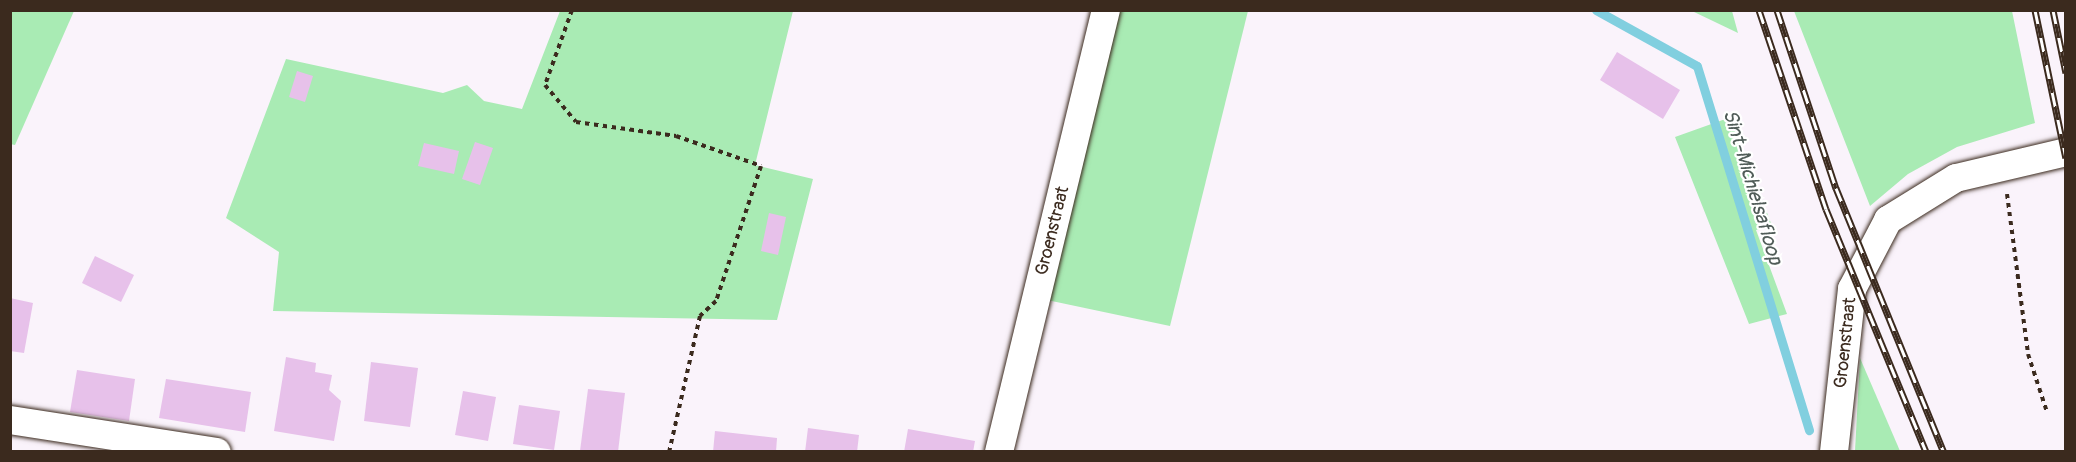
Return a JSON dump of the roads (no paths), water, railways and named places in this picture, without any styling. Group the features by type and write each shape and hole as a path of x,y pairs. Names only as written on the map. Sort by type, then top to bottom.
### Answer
{"street":[{"name":"Groenstraat","path":"999,452 1106,10"},
{"name":"Groenstraat","path":"1834,452 1852,289 1872,243 1888,220 1917,197 2003,164 2066,152"},
{"path":"10,420 217,452"}],"waterway":[{"name":"Sint-Michielsafloop","path":"1596,10 1697,66 1809,430"}],"railway":[{"path":"1759,10 1826,209 1926,452"},
{"path":"1777,10 1836,188 1944,452"},
{"path":"2035,10 2066,158"},
{"path":"2053,10 2066,73"}]}
